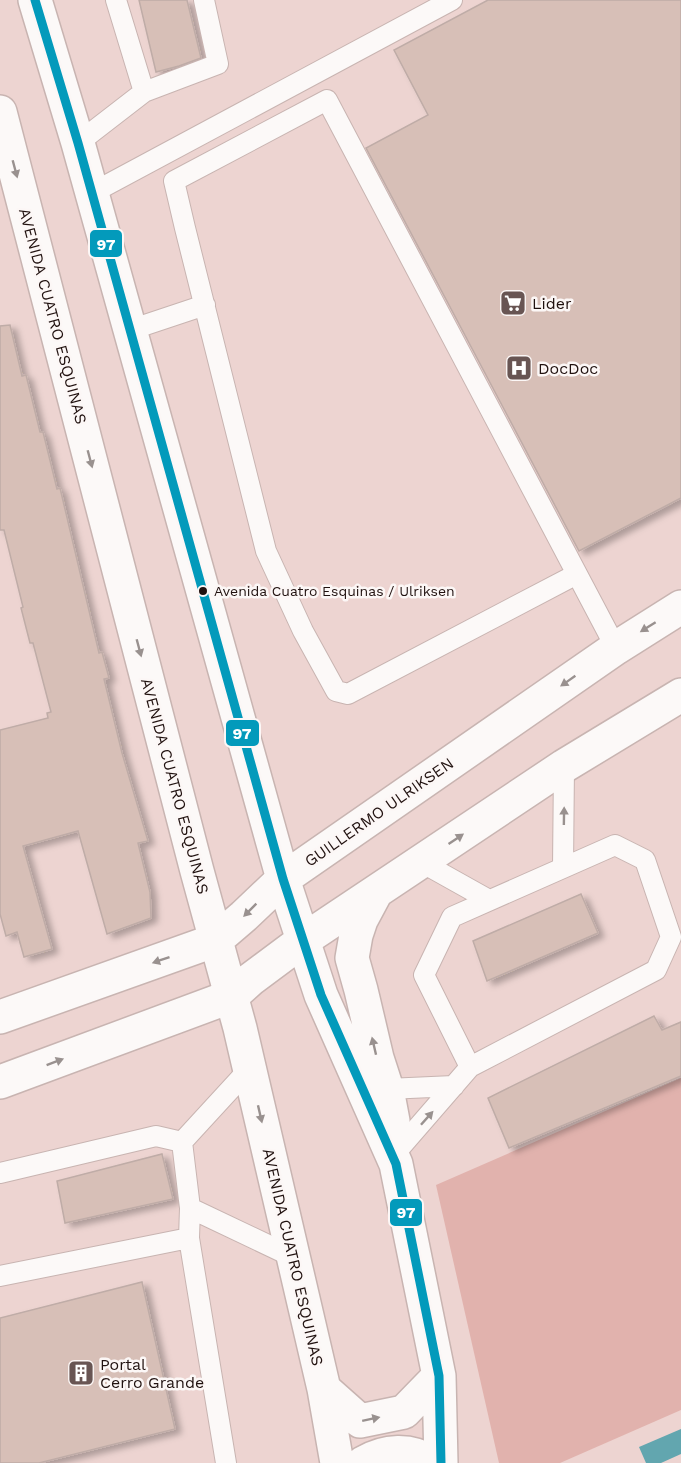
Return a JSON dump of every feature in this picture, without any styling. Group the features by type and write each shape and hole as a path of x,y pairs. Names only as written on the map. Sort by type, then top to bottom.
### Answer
{"main road":[{"path":"34,0 78,143 302,941 321,995 397,1157"},
{"name":"AVENIDA CUATRO ESQUINAS","path":"0,112 194,859 232,996 324,1389 337,1463"},
{"name":"GUILLERMO ULRIKSEN","path":"0,1017 216,940 283,879 616,648 681,607"},
{"path":"0,1082 232,996 302,941 564,766 681,695"},
{"path":"376,892 361,920 351,958 361,990 376,1058 387,1089 397,1157 439,1376 441,1463"},
{"path":"324,1389 360,1421 404,1412 439,1376"},
{"path":"363,1463 375,1456 390,1452 404,1452 417,1455 433,1463"}],"lane":[{"path":"116,0 144,92"},
{"path":"78,143 144,92 218,64 204,0"},
{"path":"92,193 452,0"},
{"path":"577,574 348,694 336,691 303,631 266,551 174,181 327,100 577,574 616,648"},
{"path":"130,330 205,305"},
{"path":"563,867 564,766"},
{"path":"397,1157 470,1067 656,970 671,937 645,860 615,845 452,917 424,975 470,1067"},
{"path":"421,862 489,900"},
{"path":"226,1463 189,1238 190,1208 182,1142 249,1069"},
{"path":"387,1089 454,1086"},
{"path":"0,1173 156,1136 182,1142"},
{"path":"190,1208 293,1257"},
{"path":"0,1276 189,1238"}],"shaded area":[{"path":"681,1078 681,1410 560,1463 499,1463 436,1185"}],"water":[{"path":"681,1429 681,1454 661,1463 646,1463 639,1447"}],"building":[{"path":"139,0 187,0 201,58 156,72"},
{"path":"488,0 681,0 681,498 579,551 366,148 428,115 394,50"},
{"path":"10,325 22,376 26,375 57,489 60,488 99,653 102,652 109,678 104,679 122,753 148,841 138,843 150,892 151,918 107,934 78,831 23,846 52,949 24,957 17,932 6,936 0,914 0,730 48,718 47,713 51,712 33,643 30,643 4,530 0,530 0,326"},
{"path":"581,894 598,933 487,981 473,941"},
{"path":"654,1016 662,1030 681,1022 681,1076 509,1148 488,1098"},
{"path":"162,1154 173,1199 65,1223 57,1181"},
{"name":"Portal Cerro Grande","path":"142,1282 175,1429 39,1463 0,1463 0,1318"}],"transit line":[{"name":"97","path":"35,0 78,143 283,879 321,995 396,1164 439,1376 441,1463"}],"place":[{"name":"Lider","path":"513,303"},
{"name":"DocDoc","path":"519,368"},
{"name":"Avenida Cuatro Esquinas / Ulriksen","path":"203,591"},
{"name":"Portal Cerro Grande","path":"81,1373"}]}
